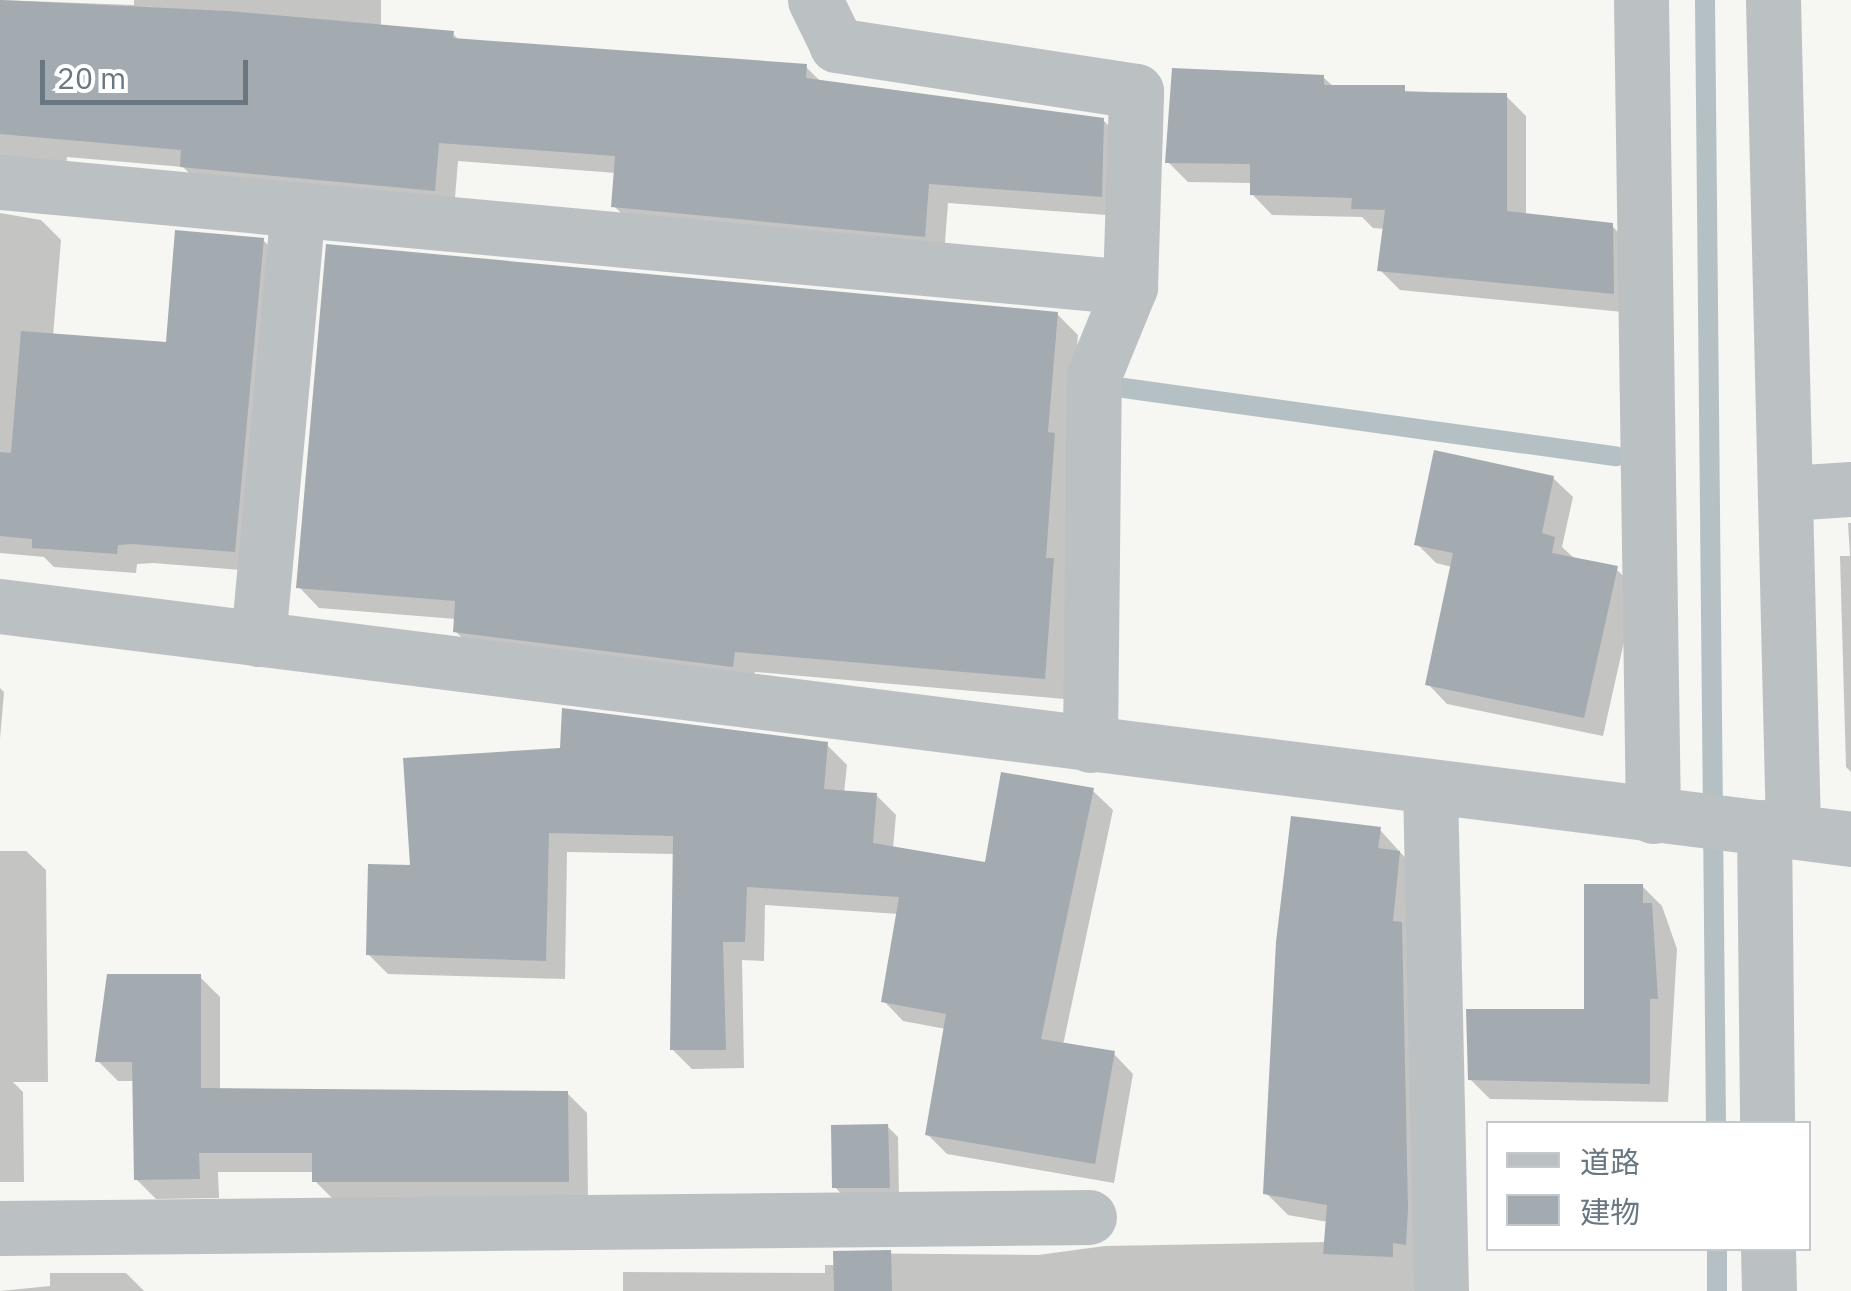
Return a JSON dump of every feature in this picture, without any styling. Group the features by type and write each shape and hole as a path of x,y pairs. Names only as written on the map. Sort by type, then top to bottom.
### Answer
{"street":[{"path":"815,0 838,45 1136,91 1130,287 1094,374 1090,745"},
{"path":"1642,0 1668,818"},
{"path":"1767,1121 1768,828 1789,493 1773,0"},
{"path":"0,182 1130,287"},
{"path":"258,639 298,210"},
{"path":"1789,493 1851,489"},
{"path":"0,606 1851,839"},
{"path":"1430,787 1441,1291"},
{"path":"0,1228 1089,1217"},
{"path":"1768,1251 1769,1291"}],"building":[{"path":"0,0 228,11 454,31 453,38 807,64 806,78 1104,118 1102,197 929,184 925,237 611,207 615,156 439,143 435,191 180,167 181,150 0,134"},
{"path":"1172,68 1324,75 1324,85 1405,85 1405,92 1507,93 1507,211 1613,223 1614,294 1377,271 1385,210 1351,209 1352,198 1250,195 1250,164 1165,163"},
{"path":"175,230 264,238 235,552 132,544 118,545 117,554 32,548 32,539 0,536 0,452 11,453 21,331 166,342"},
{"path":"326,244 1058,312 1048,432 1055,433 1046,558 1054,558 1045,679 735,652 733,667 453,632 455,601 296,588"},
{"path":"1434,450 1554,476 1542,533 1555,537 1552,553 1618,566 1584,718 1425,685 1453,553 1414,545"},
{"path":"562,708 828,742 824,789 877,793 873,843 985,862 1001,772 1094,788 1041,1039 1115,1051 1095,1164 925,1135 946,1014 881,1002 899,897 747,887 745,942 723,942 726,1050 670,1050 673,836 549,833 546,961 366,955 368,864 410,865 403,758 560,748"},
{"path":"1291,816 1381,827 1378,848 1400,851 1393,921 1402,922 1408,1208 1406,1245 1393,1243 1393,1257 1323,1254 1327,1205 1263,1194 1276,942"},
{"path":"1584,884 1643,884 1643,903 1652,903 1658,999 1650,999 1650,1084 1468,1080 1466,1009 1584,1009"},
{"path":"107,974 201,974 201,1088 568,1091 569,1182 312,1182 312,1153 199,1153 200,1179 134,1180 132,1062 95,1062"},
{"path":"888,1124 890,1188 832,1188 831,1125"},
{"path":"891,1250 892,1291 834,1291 833,1251"}],"waterway":[{"path":"1705,0 1716,1121"},
{"path":"1124,388 1616,456"},
{"path":"1717,1251 1717,1291"}]}
